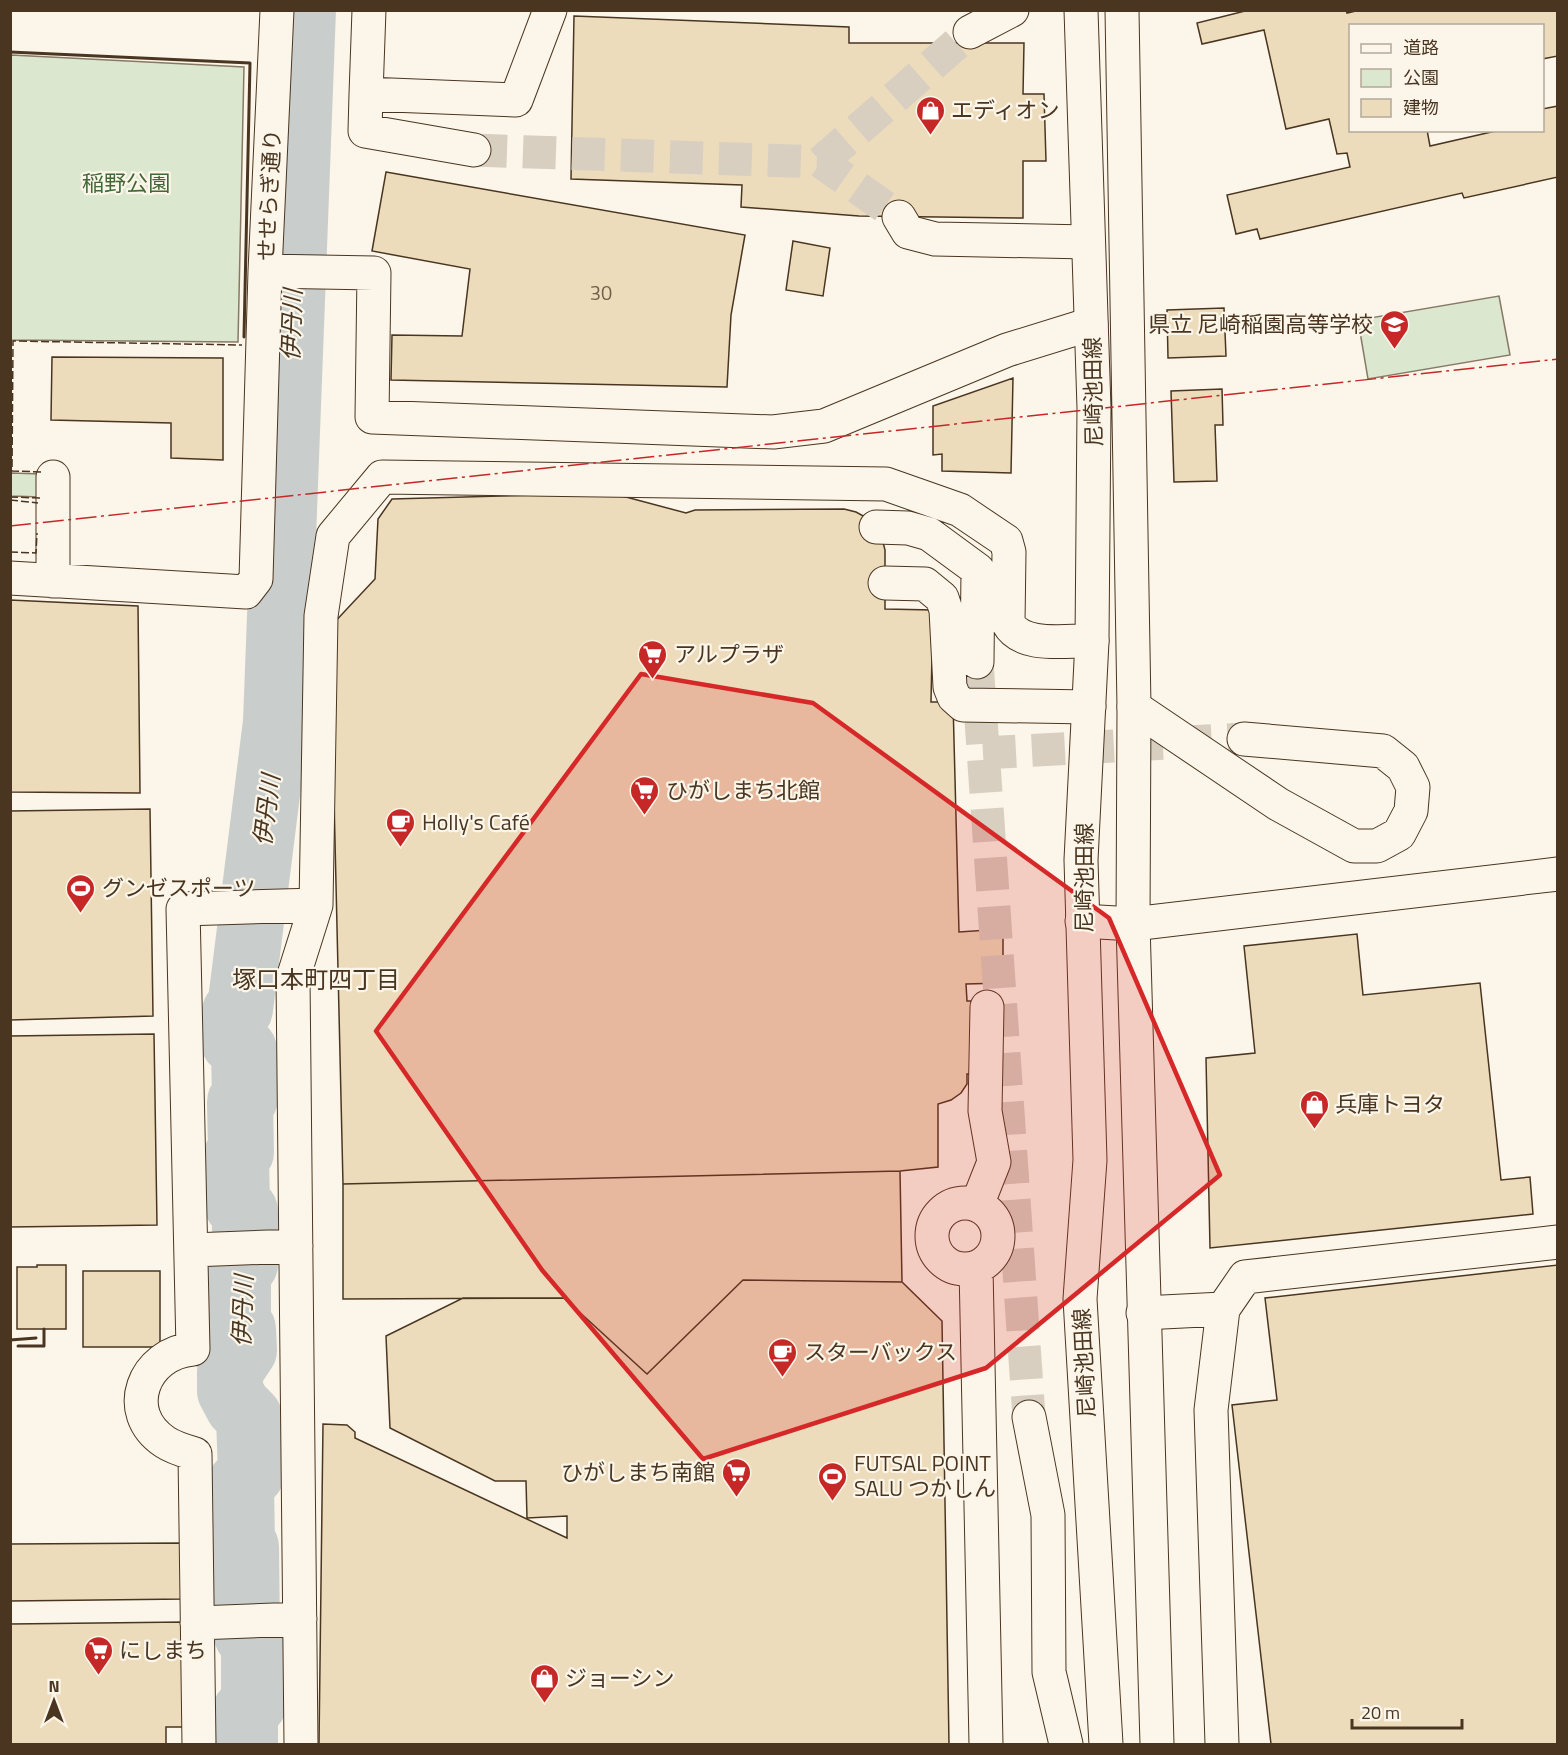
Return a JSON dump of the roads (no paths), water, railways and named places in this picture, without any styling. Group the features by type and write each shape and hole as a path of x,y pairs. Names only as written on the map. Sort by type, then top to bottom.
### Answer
{"street":[{"name":"せせらぎ通り","path":"53,581 246,592 256,579 285,271 278,10"},
{"path":"369,10 365,131 474,150"},
{"path":"366,94 516,100 550,10"},
{"path":"970,32 1012,10"},
{"name":"尼崎池田線","path":"1082,10 1094,408 1092,641 1081,860 1090,1160 1080,1299 1106,1744"},
{"name":"尼崎池田線","path":"1122,10 1134,706 1135,861 1132,924 1157,1744"},
{"path":"899,217 908,232 935,239 1088,242"},
{"path":"285,271 374,273 372,417 773,432 825,426 1007,350 1091,324"},
{"path":"10,578 53,581 53,477"},
{"path":"301,1744 293,978 302,905 321,616 333,536 382,477 886,484 960,510 1006,541 1009,552 1008,623 1014,633 1025,639 1092,641"},
{"path":"876,527 908,528 929,534 978,570 977,662"},
{"path":"885,583 925,584 942,598 946,610 950,687 954,698 963,705 1089,706"},
{"path":"1134,706 1278,804 1354,846 1377,846 1399,834 1411,811 1413,787 1402,767 1383,751 1244,739"},
{"path":"1082,921 1132,924 1557,874"},
{"path":"199,1744 195,1454 179,1450 156,1434 148,1424 142,1398 145,1382 157,1363 179,1350 193,1349 183,909 302,905"},
{"path":"977,1204 994,1162 985,1111 987,1007"},
{"path":"956,1203 977,1204 985,1208 996,1222 999,1240 993,1256 975,1268 960,1269 944,1262 935,1250 932,1233 937,1217 945,1209 956,1203"},
{"path":"1222,1744 1211,1410 1223,1308 1245,1278 1557,1242"},
{"path":"192,1250 296,1246"},
{"path":"975,1268 986,1744"},
{"path":"1143,1313 1223,1308"},
{"path":"1029,1417 1048,1515 1049,1672 1066,1744"},
{"path":"197,1623 300,1619"}],"waterway":[{"name":"伊丹川","path":"245,1744 245,1712 254,1703 254,1644 247,1635 246,1547 242,1543 241,1483 251,1474 249,1417 238,1406 230,1391 230,1371 244,1350 243,1329 238,1324 238,1270 245,1264 245,1211 237,1204 236,1157 241,1152 240,1102 245,1098 244,1050 234,1042 235,1012 240,1009 276,722 303,10"}],"tunnel":[{"path":"821,162 970,32"},
{"path":"474,150 821,162 899,217"},
{"path":"977,662 1029,1417"},
{"path":"983,753 1244,739"}],"place":[{"name":"エディオン","path":"930,136"},
{"name":"県立 尼崎稲園高等学校","path":"1394,350"},
{"name":"アルプラザ","path":"653,680"},
{"name":"ひがしまち北館","path":"645,816"},
{"name":"Holly's Café","path":"401,848"},
{"name":"グンゼスポーツ","path":"81,914"},
{"name":"兵庫トヨタ","path":"1314,1130"},
{"name":"スターバックス","path":"783,1378"},
{"name":"ひがしまち南館","path":"736,1498"},
{"name":"FUTSAL POINT SALU つかしん","path":"833,1502"},
{"name":"にしまち","path":"98,1676"},
{"name":"ジョーシン","path":"544,1704"}],"district":[{"name":"塚口本町四丁目","path":"316,979"}],"park label":[{"name":"稲野公園","path":"126,183"}]}
